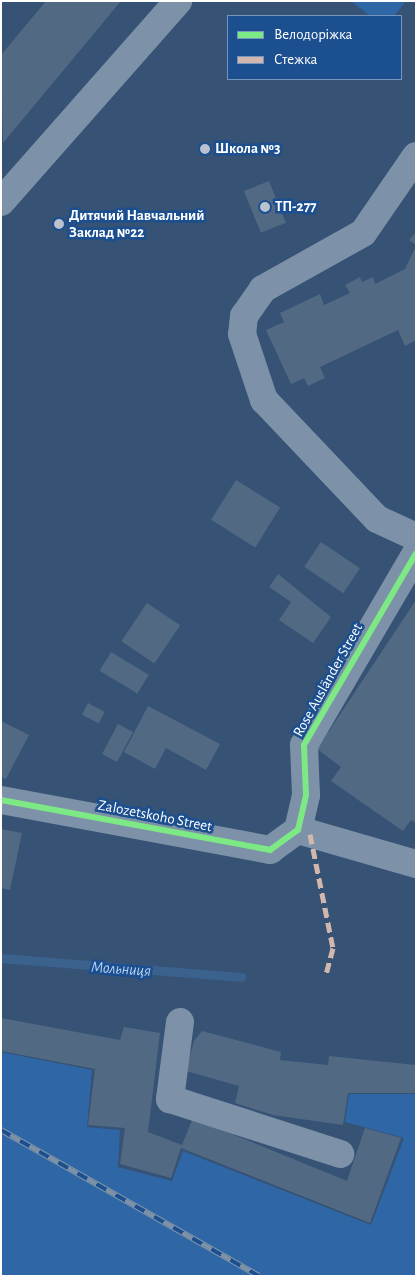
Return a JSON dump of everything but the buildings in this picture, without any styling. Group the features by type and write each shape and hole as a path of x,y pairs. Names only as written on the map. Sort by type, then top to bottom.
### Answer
{"street":[{"path":"1,202 178,1"},
{"path":"416,156 363,233 263,289 244,316 242,334 264,400 378,520 416,537"},
{"name":"Rose Ausländer Street","path":"298,830 306,795 304,745 416,553"},
{"name":"Zalozetskoho Street","path":"1,800 270,850 298,830"},
{"path":"298,830 416,864"},
{"path":"180,1022 170,1099 340,1154"}],"shaded area":[{"path":"351,1 406,1 395,15 369,15"},
{"path":"1,1052 92,1070 87,1127 120,1130 118,1167 172,1181 183,1151 371,1225 404,1138 345,1122 349,1094 416,1094 416,1276 1,1276"}],"waterway":[{"name":"Мольниця","path":"1,958 241,977"}],"railway":[{"path":"1,1130 259,1276"}],"marked path":[{"path":"310,834 333,948 326,975"}],"cycle path":[{"path":"1,800 270,850 298,830 306,795 304,745 416,553"}],"place":[{"name":"Школа №3","path":"205,149"},
{"name":"ТП-277","path":"265,207"},
{"name":"Дитячий Навчальний Заклад №22","path":"59,224"}]}
